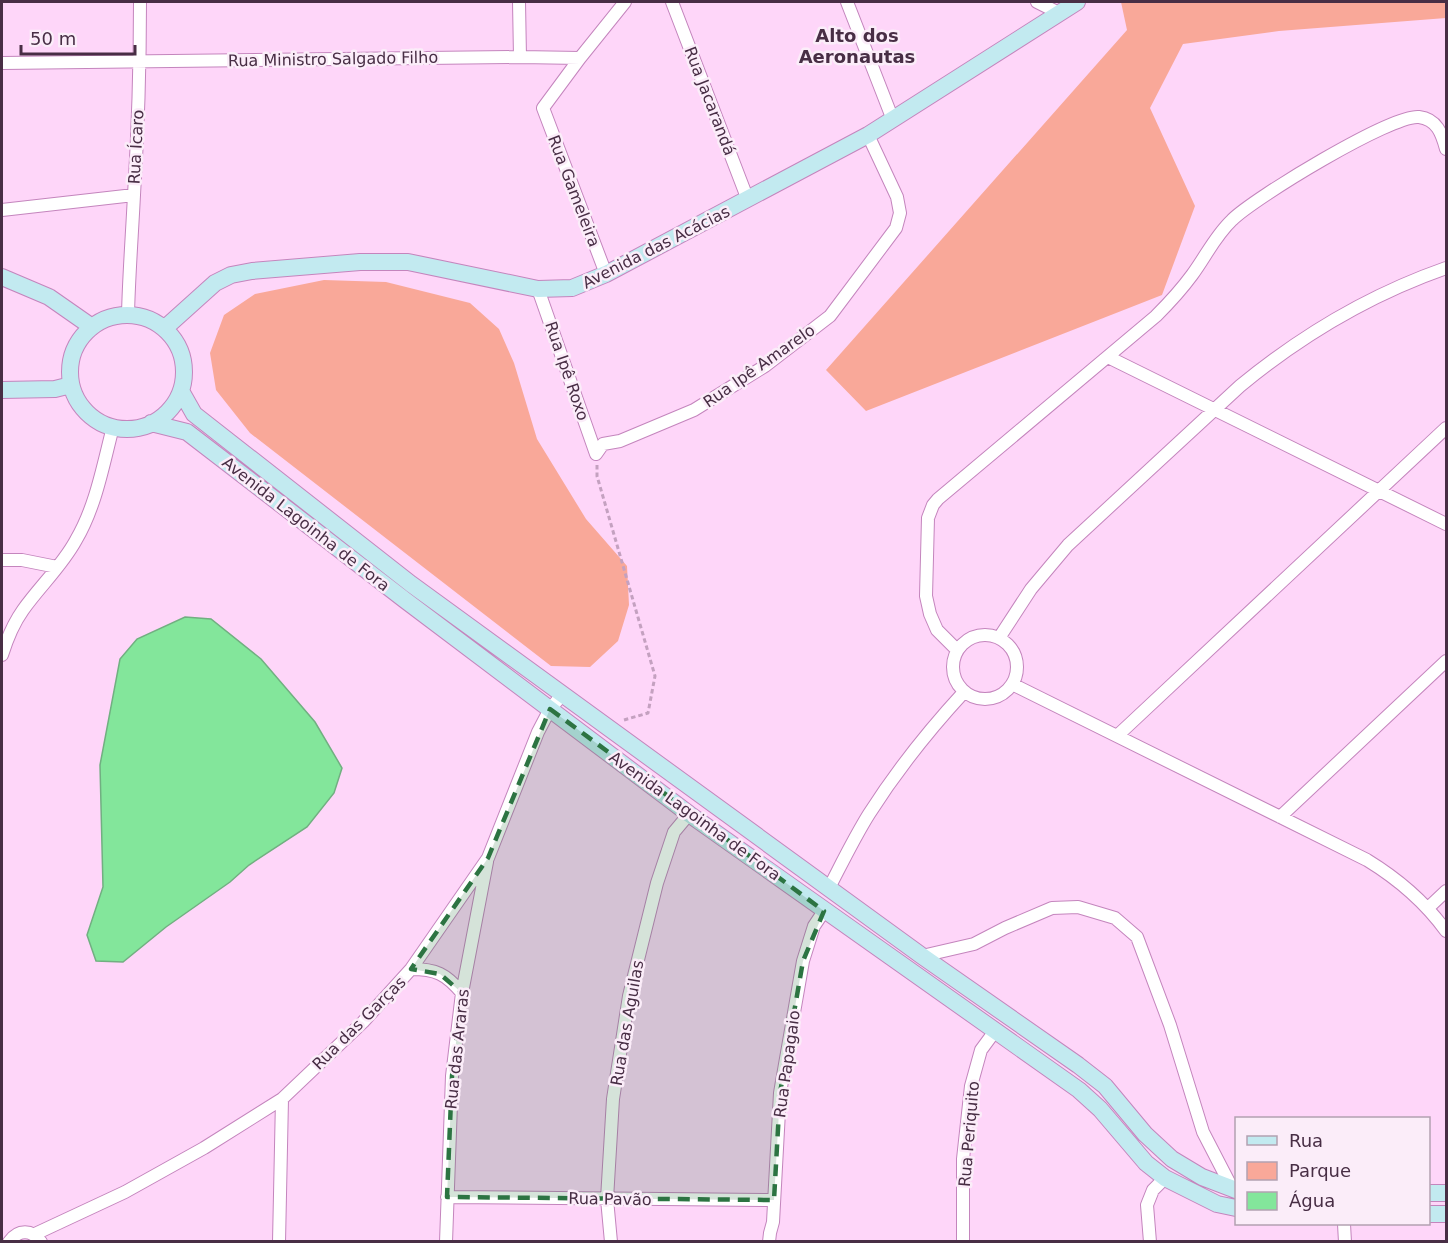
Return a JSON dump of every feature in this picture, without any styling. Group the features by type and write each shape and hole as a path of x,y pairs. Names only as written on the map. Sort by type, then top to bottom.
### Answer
{"main road":[{"name":"Avenida das Acácias","path":"165,328 215,284 231,275 252,271 360,262 408,262 538,289 572,288 606,274 868,135 1077,2"},
{"path":"2,277 49,297 92,327"},
{"path":"128,314 147,318 165,328 176,341 182,357 184,374 181,391 174,404 164,415 151,423 133,428 113,427 87,412 77,399 71,385 70,369 73,353 80,338 92,327 109,318 128,314"},
{"path":"2,390 55,389 71,385"},
{"name":"Avenida Lagoinha de Fora","path":"181,391 195,414 411,584 922,956 1078,1065 1104,1086 1145,1134 1172,1159 1202,1177 1235,1190"},
{"name":"Avenida Lagoinha de Fora","path":"151,423 187,432 689,814 1079,1090 1100,1109 1146,1162 1165,1178 1217,1204 1235,1208"},
{"path":"1430,1193 1446,1193"},
{"path":"1430,1214 1446,1214"}],"street":[{"name":"Rua Ícaro","path":"2,210 134,195 140,61 140,2"},
{"path":"519,2 520,57"},
{"path":"580,58 625,2"},
{"name":"Rua Jacarandá","path":"672,2 748,200"},
{"path":"847,2 893,120"},
{"path":"1037,2 1059,13"},
{"name":"Rua Ministro Salgado Filho","path":"2,63 580,58"},
{"name":"Rua Gameleira","path":"580,58 543,108 606,274"},
{"path":"957,650 937,630 927,605 927,525 930,512 938,499 1168,304 1223,230 1257,201 1349,144 1409,117 1421,117 1433,123 1442,134 1446,149"},
{"name":"Rua Ipê Amarelo","path":"596,454 603,444 620,441 694,410 765,366 830,316 896,228 900,213 897,196 868,135"},
{"path":"128,314 134,195"},
{"path":"999,638 1031,589 1068,546 1268,363 1358,305 1446,268"},
{"name":"Rua Ipê Roxo","path":"538,289 596,454"},
{"path":"1108,357 1446,524"},
{"path":"2,655 9,633 22,611 76,541 91,509 113,427"},
{"path":"1117,736 1446,428"},
{"path":"2,560 22,560 57,567"},
{"path":"975,636 999,638 1011,648 1017,662 1012,684 1001,695 986,700 971,697 964,692 952,672 957,650 968,639 975,636"},
{"path":"1280,817 1446,661"},
{"path":"1012,684 1383,870 1428,908 1446,931"},
{"path":"830,888 848,851 892,780 920,742 964,692"},
{"name":"Rua das Garças","path":"7,1237 28,1232 38,1238 204,1148 282,1098 363,1022 411,969 488,858 538,732 550,709 562,695"},
{"name":"Rua das Aguilas","path":"611,1242 607,1199 613,1100 629,996 660,873 674,832 689,814"},
{"name":"Rua das Araras","path":"446,1242 452,1076 462,993 488,858"},
{"path":"1428,908 1446,891"},
{"path":"922,956 974,944 1052,908 1078,907 1115,918 1137,936 1170,1025 1203,1132 1235,1190"},
{"name":"Rua Papagaio","path":"770,1242 780,1093 803,961 814,926 825,910"},
{"path":"411,969 426,969 440,974 453,982 462,993"},
{"name":"Rua Periquito","path":"963,1242 963,1159 970,1086 981,1050 995,1031"},
{"path":"279,1242 282,1098"},
{"path":"1150,1242 1147,1205 1153,1190 1165,1178"},
{"name":"Rua Pavão","path":"447,1197 774,1200"},
{"name":"Rua Papagaio","path":"773,1222 778,1242"},
{"path":"1344,1225 1345,1242"}],"path":[{"path":"596,454 597,476 654,676 648,713 604,726"}],"highlighted area":[{"path":"550,709 824,911 803,961 780,1093 774,1200 447,1197 452,1076 462,993 440,974 411,969 488,858"}],"green space":[{"path":"1121,2 1446,2 1446,18 1279,31 1183,44 1150,108 1195,206 1162,295 866,411 826,370 1127,30"},
{"path":"324,280 386,282 470,303 499,329 514,363 537,439 586,519 627,566 629,605 618,641 590,667 551,666 250,433 216,390 210,353 224,315 255,294"}],"water":[{"path":"185,617 211,619 261,659 315,722 342,768 334,793 307,827 249,865 230,882 166,927 123,962 96,961 87,935 103,887 100,765 120,659 137,639"}],"district":[{"name":"Alto dos Aeronautas","path":"857,45"}]}
